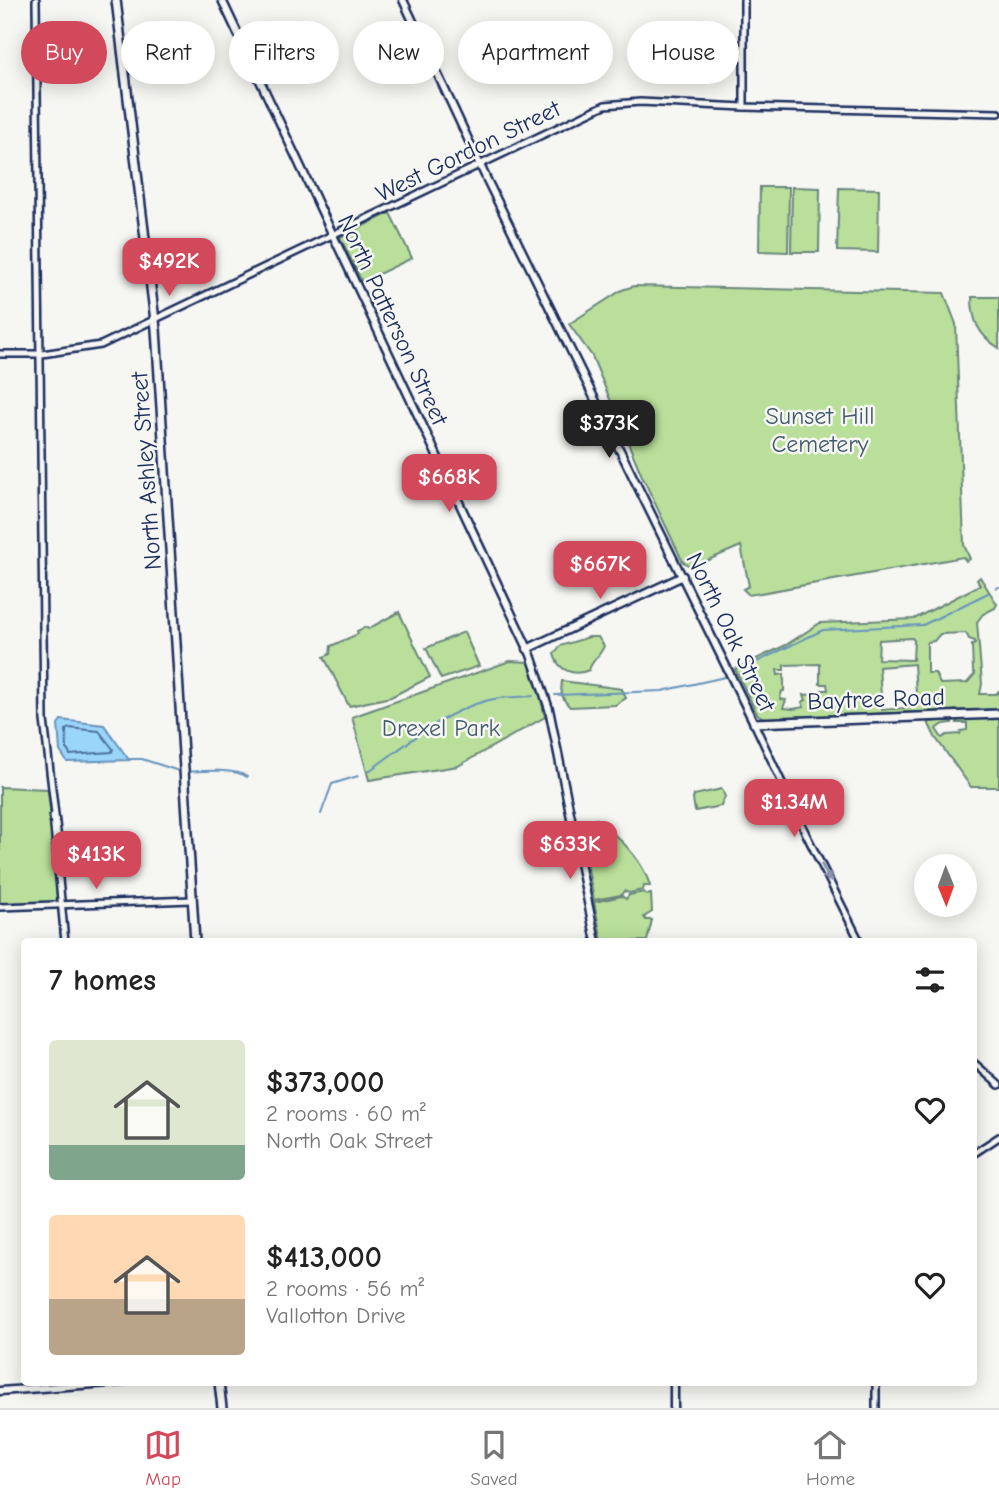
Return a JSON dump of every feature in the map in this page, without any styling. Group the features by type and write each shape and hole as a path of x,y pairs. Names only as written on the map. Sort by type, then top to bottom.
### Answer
{"main road":[{"name":"North Ashley Street","path":"116,0 155,319 195,938"},
{"name":"North Patterson Street","path":"222,0 527,649 550,709 595,938"},
{"name":"North Oak Street","path":"403,0 480,164 754,723"},
{"path":"527,649 683,576"},
{"name":"Baytree Road","path":"754,723 999,714"},
{"path":"0,1391 57,1386"},
{"path":"219,1386 219,1408"},
{"path":"674,1386 674,1408"}],"street":[{"path":"36,0 44,722 58,840 65,938"},
{"path":"744,0 744,107"},
{"name":"West Gordon Street","path":"0,354 42,354 101,345 606,105 640,102 999,113"},
{"name":"North Oak Street","path":"754,723 858,938"},
{"path":"0,907 192,900"},
{"path":"977,1065 999,1084"},
{"path":"977,1151 999,1137"},
{"path":"876,1386 876,1408"}],"green space":[{"path":"760,187 789,187 788,252 759,251"},
{"path":"792,187 820,188 819,252 791,252"},
{"path":"839,188 879,189 878,252 837,251"},
{"path":"390,213 412,258 362,282 340,237"},
{"name":"Sunset Hill Cemetery","path":"634,286 944,293 956,324 964,545 970,559 966,561 963,557 749,595 743,589 749,586 741,546 692,567 683,562 642,476 592,356 569,324 622,290"},
{"path":"972,297 999,297 999,348 981,332 973,313"},
{"path":"980,577 997,604 977,622 982,684 980,694 996,694 999,691 999,709 764,718 757,714 735,669 786,645 820,623 914,619 980,585 977,580","holes":["966,633 969,639 975,641 972,645 975,674 967,683 940,684 935,673 927,673 927,642 934,641 940,634","912,638 913,660 878,659 879,640","820,664 820,684 827,684 828,690 821,690 820,694 804,695 804,707 783,708 786,700 780,699 784,691 784,674 778,675 777,670 784,670 784,665","914,664 917,707 882,710 879,667"]},
{"path":"399,612 430,677 391,697 349,706 324,657 330,654 331,646"},
{"path":"464,632 479,666 441,679 426,648"},
{"path":"598,637 604,646 589,670 577,673 567,671 559,664 554,654 560,646"},
{"name":"Drexel Park","path":"510,661 529,662 545,717 458,766 369,780 352,717"},
{"path":"562,681 622,689 626,698 615,705 570,707 562,696"},
{"path":"999,718 999,787 971,787 935,737 928,722 951,720 952,723 936,729 942,738 967,730 967,723 957,723 958,720"},
{"path":"0,787 48,789 59,901 57,903 0,904"},
{"path":"722,789 725,797 721,806 695,811 694,795"},
{"path":"595,819 633,854 650,886 644,886 643,890 629,893 624,891 621,895 594,900 580,827 590,826"},
{"path":"644,892 646,895 651,894 652,912 644,917 646,920 652,920 648,938 601,938 594,902 622,896 626,899 629,895"}],"water":[{"path":"61,720 104,725 129,760 67,762 60,751 58,724"}],"waterway":[{"path":"742,669 823,630 923,625 988,593"},
{"path":"555,695 662,691 725,677"},
{"path":"369,771 456,712 489,700 533,696"},
{"path":"129,759 142,759 182,772"},
{"path":"187,772 227,771 247,777"},
{"path":"321,814 332,784 358,776"}]}
